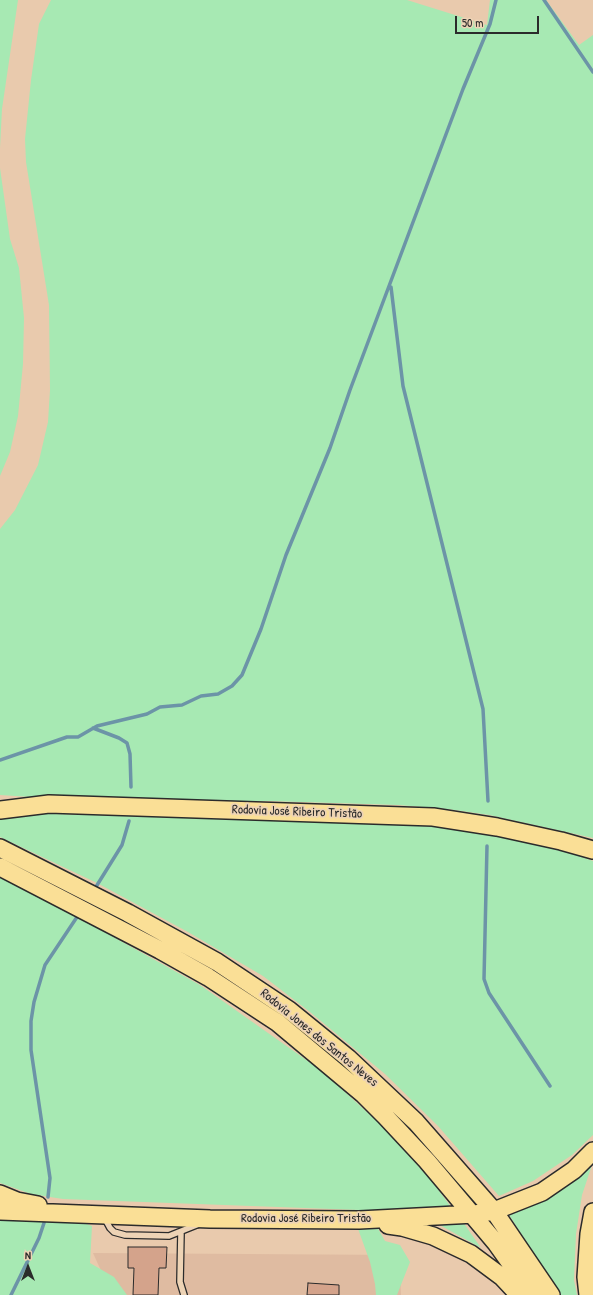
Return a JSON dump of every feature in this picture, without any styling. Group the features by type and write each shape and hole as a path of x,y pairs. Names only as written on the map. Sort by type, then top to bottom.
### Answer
{"main road":[{"path":"0,801 50,804"},
{"name":"Rodovia José Ribeiro Tristão","path":"0,810 50,804 433,818 497,827 592,851"},
{"name":"Rodovia Jones dos Santos Neves","path":"0,848 128,913 218,962 289,1010 348,1058 398,1104 426,1133 494,1211 551,1295"},
{"name":"Rodovia Jones dos Santos Neves","path":"0,867 180,961 208,977 278,1023 363,1094 427,1161 512,1264 533,1295"},
{"name":"Rodovia José Ribeiro Tristão","path":"0,1211 210,1219 359,1220 471,1214 494,1211 542,1192 574,1170 593,1152"},
{"path":"0,1194 31,1204 102,1214"},
{"path":"588,1295 586,1277 589,1234 593,1212"},
{"path":"359,1220 402,1227 448,1242 487,1264 502,1276 519,1295"}],"lane":[{"path":"102,1214 110,1228 118,1234 165,1237 181,1232 210,1219"},
{"path":"181,1232 180,1282 184,1295"}],"shaded area":[{"path":"93,1253 399,1255 401,1295 112,1295"}],"green space":[{"path":"0,0 18,0 2,109 0,148"},
{"path":"51,0 407,0 487,25 490,0 546,0 579,45 593,35 593,838 489,815 447,809 398,805 268,801 222,803 46,798 0,795 0,529 15,510 38,465 48,422 50,390 49,305 26,162 25,139 39,24"},
{"path":"0,168 10,239 19,268 24,318 23,364 18,416 10,452 0,476"},
{"path":"9,813 401,822 479,832 561,849 593,861 593,1135 572,1155 533,1181 499,1196 438,1126 385,1074 310,1012 263,976 188,932 97,883 0,837 0,817"},
{"path":"0,874 200,985 322,1071 379,1123 432,1181 451,1207 420,1210 359,1210 63,1199 31,1194 0,1183"},
{"path":"593,1162 582,1195 576,1234 574,1280 577,1295 561,1295 509,1215 548,1197"},
{"path":"0,1217 77,1220 92,1226 90,1263 114,1277 127,1295 0,1295"},
{"path":"463,1222 481,1248 438,1224"},
{"path":"376,1225 385,1241 400,1245 410,1262 397,1295 376,1295 370,1262 357,1226"}],"building":[{"path":"128,1247 167,1247 166,1268 159,1268 158,1295 133,1295 134,1268 128,1268"},
{"path":"308,1283 339,1285 339,1295 307,1295"}],"waterway":[{"path":"0,760 67,737 78,737 97,726 147,714 160,707 182,705 201,696 218,694 232,686 242,675 261,629 286,555 330,448 350,390 463,89 490,24 496,0"},
{"path":"544,0 593,72"},
{"path":"391,287 403,386 483,709 488,801"},
{"path":"93,728 119,738 127,743 130,754 131,787"},
{"path":"94,890 122,845 129,821"},
{"path":"487,846 484,979 489,993 550,1086"},
{"path":"48,1197 50,1178 31,1050 31,1021 34,1002 45,965 79,914"},
{"path":"11,1295 39,1238 44,1223"}]}
